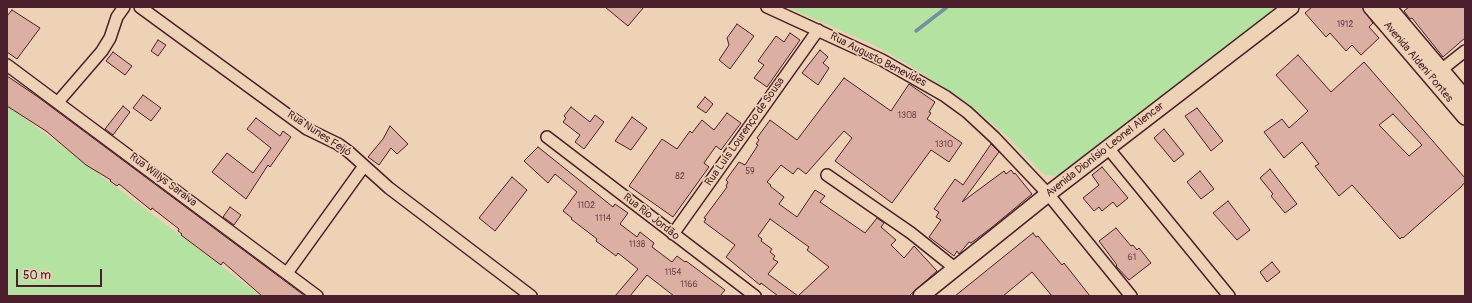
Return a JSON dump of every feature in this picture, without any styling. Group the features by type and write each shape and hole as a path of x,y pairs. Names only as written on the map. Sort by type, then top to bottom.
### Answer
{"main road":[{"name":"Avenida Dionísio Leonel Alencar","path":"921,296 1048,194 1291,7"},
{"name":"Avenida Aldeni Pontes","path":"1372,7 1437,73 1465,98"},
{"name":"Avenida Aldeni Pontes","path":"1388,7 1437,73 1465,117"}],"street":[{"path":"58,102 102,51 110,38 117,17 124,7"},
{"name":"Rua Nunes Feijó","path":"140,7 307,129 338,144 406,201 532,296"},
{"name":"Rua Augusto Benevides","path":"767,7 882,60 951,100 967,112 995,138 1048,194 1131,296"},
{"name":"Rua Luís Lourenço de Sousa","path":"673,234 818,30"},
{"path":"1437,73 1465,51"},
{"name":"Rua Willys Saraiva","path":"7,65 317,296"},
{"name":"Rua Rio Jordão","path":"547,137 755,296"},
{"path":"1108,148 1229,296"},
{"path":"287,273 364,166"},
{"path":"827,175 911,233 956,269"}],"green space":[{"path":"787,7 1281,7 1072,170 1054,176 1046,175 1039,170 1008,137 964,100 909,65 874,45"},
{"path":"7,105 261,296 7,296"}],"building":[{"path":"605,7 644,7 628,26"},
{"path":"1312,7 1362,7 1373,23 1369,27 1379,38 1361,55 1352,45 1346,51 1330,33 1326,37 1305,13"},
{"path":"1409,7 1465,7 1465,38 1443,57 1412,18 1410,19 1404,11"},
{"path":"12,10 40,28 17,59 7,52 7,16"},
{"path":"737,24 754,36 730,69 719,60 729,45 727,38"},
{"path":"790,33 800,40 767,87 754,78 764,65 758,61 776,36 784,42"},
{"path":"158,40 166,45 158,56 151,51"},
{"path":"820,50 828,57 823,63 829,68 818,85 802,73"},
{"path":"113,52 132,66 125,75 106,61"},
{"path":"1298,55 1331,92 1364,62 1465,178 1465,182 1403,238 1402,237 1400,239 1352,185 1339,196 1315,166 1319,164 1302,142 1284,158 1264,132 1282,119 1289,128 1308,111 1276,75","holes":["1393,114 1422,145 1409,156 1379,125"]},
{"path":"7,76 38,97 305,296 262,296 223,262 221,265 181,235 182,234 178,231 179,229 152,208 151,210 119,184 117,186 110,181 111,180 86,165 46,131 7,106"},
{"path":"844,78 891,111 909,84 935,102 927,119 962,143 949,162 931,150 892,203 835,161 852,138 844,131 806,174 798,168 793,174 781,165 767,182 784,197 779,204 797,217 815,190 825,196 820,202 865,233 877,218 884,223 881,227 896,240 891,245 904,258 914,246 937,271 909,296 798,296 778,296 761,283 760,285 726,257 735,245 704,222 706,219 704,218 727,187 728,182 726,180 739,162 745,165 758,145 756,144 759,140 757,138 770,120 797,140","holes":["770,219 809,247 807,250 829,267 798,296 768,274 778,262 773,259 775,256 770,252 772,249 761,241 762,239 758,236"]},
{"path":"143,95 161,108 151,121 133,108"},
{"path":"705,97 713,104 706,113 697,107"},
{"path":"123,106 130,112 113,135 105,129"},
{"path":"571,107 590,122 595,115 604,122 584,149 575,142 580,135 563,122 566,118 564,116"},
{"path":"1197,108 1223,141 1211,151 1185,116"},
{"path":"727,113 741,123 721,150 716,146 704,163 709,167 673,217 629,186 662,139 677,149 690,131 692,133 702,120 714,130"},
{"path":"632,117 647,128 631,150 615,141"},
{"path":"256,118 280,136 283,131 291,137 270,167 268,165 246,199 212,172 227,153 253,173 271,148 247,129"},
{"path":"390,126 408,144 397,154 391,148 379,165 368,157 383,139"},
{"path":"1164,129 1184,154 1174,162 1154,138"},
{"path":"991,144 999,152 962,202 1004,171 1006,174 1011,170 1032,194 991,228 971,243 969,242 959,254 957,251 954,256 929,237 941,220 936,217 939,212 934,209 955,179 963,185"},
{"path":"538,147 613,207 615,204 628,213 620,224 637,237 640,232 654,243 652,247 672,262 677,256 725,290 720,296 674,296 647,275 630,296 615,296 638,269 618,253 616,256 596,241 597,239 563,211 577,192 555,174 548,183 524,161"},
{"path":"1102,167 1128,198 1117,207 1113,202 1102,211 1099,207 1094,211 1083,198 1099,185 1092,175"},
{"path":"1270,169 1297,204 1285,213 1271,196 1273,194 1260,178"},
{"path":"1200,171 1214,189 1201,199 1187,182"},
{"path":"512,177 527,190 495,231 479,218"},
{"path":"1228,201 1250,230 1237,240 1213,213"},
{"path":"230,207 241,215 234,225 223,217"},
{"path":"1116,228 1131,246 1133,245 1137,250 1139,248 1151,263 1129,280 1116,266 1117,265 1099,241"},
{"path":"1033,233 1036,237 1038,236 1062,265 1064,263 1090,296 1052,296 1032,272 1003,296 955,296"},
{"path":"1272,262 1280,272 1267,282 1260,272"}],"waterway":[{"path":"916,31 947,7"}]}
